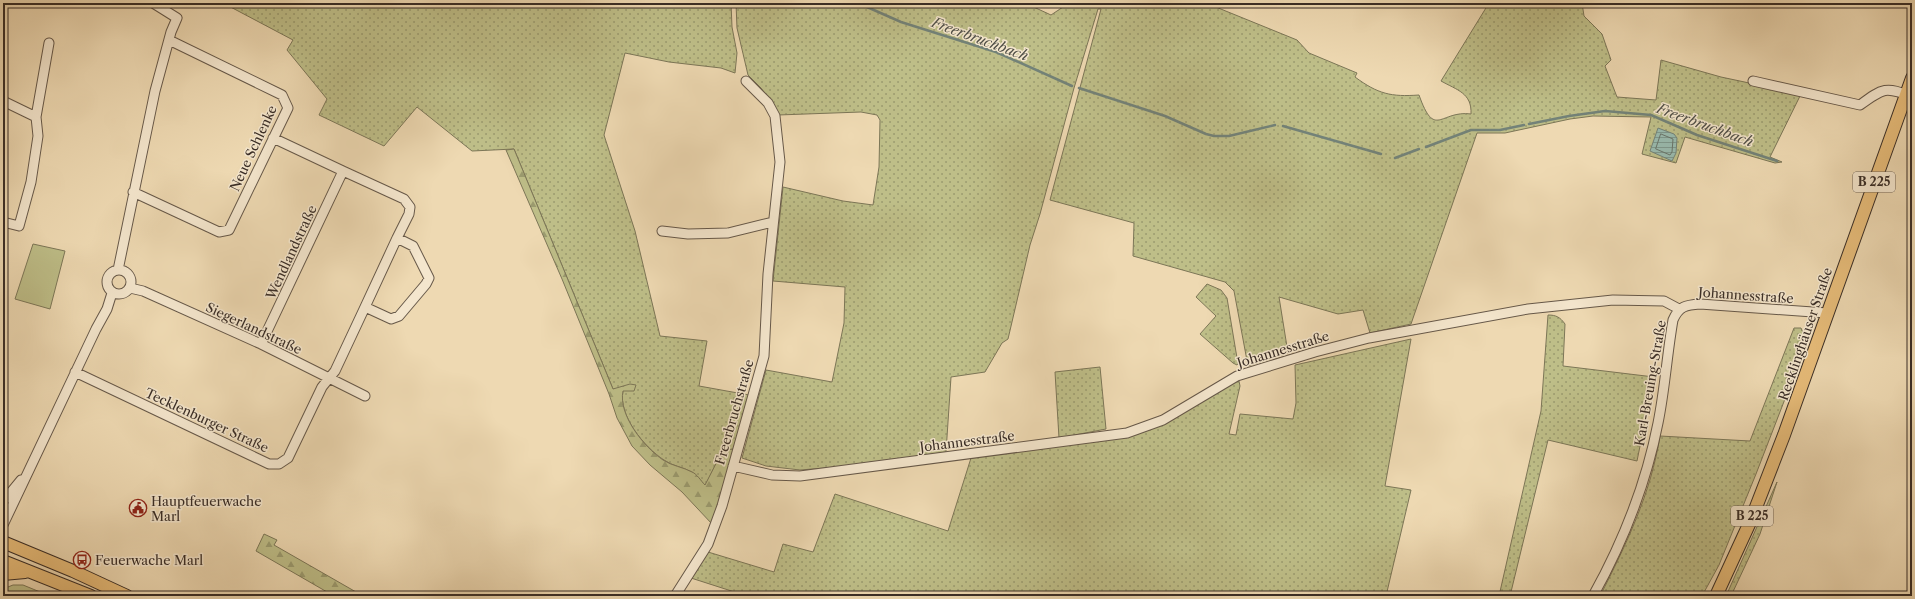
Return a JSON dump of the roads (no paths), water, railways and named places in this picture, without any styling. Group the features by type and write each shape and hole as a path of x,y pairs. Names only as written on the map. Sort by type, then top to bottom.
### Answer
{"main road":[{"name":"Recklinghäuser Straße","path":"1716,596 1751,520 1784,435 1909,96 1912,78"},
{"path":"3,542 73,571 127,596"},
{"path":"3,560 91,596"},
{"path":"3,574 32,572"}],"street":[{"path":"118,270 155,91 169,40 177,18 153,3"},
{"name":"Neue Schlenke","path":"133,192 219,232 229,230 288,108 282,95 169,40"},
{"path":"3,222 19,226 31,182 38,136 36,117 49,43"},
{"name":"Freerbruchstraße","path":"675,596 708,544 721,508 764,356 773,222 780,162 775,116 768,103 746,81"},
{"path":"1753,81 1860,105 1880,91 1889,89 1909,96"},
{"path":"3,101 36,117"},
{"path":"273,138 404,200 410,207 409,214 335,371 329,377"},
{"name":"Wendlandstraße","path":"261,344 343,171"},
{"path":"662,231 688,234 728,233 773,222"},
{"path":"365,307 391,319 399,316 426,284 428,278 413,246 397,238"},
{"path":"118,270 125,272 130,277 130,288 120,295 112,293 108,288 107,281 109,275 118,270"},
{"name":"Siegerlandstraße","path":"130,288 143,291 261,344 365,396"},
{"path":"3,525 107,309 112,293"},
{"name":"Johannesstraße","path":"733,466 772,474 800,476 1127,433 1163,420 1237,376 1316,352 1369,338 1528,310 1613,300 1664,301 1680,309 1686,305 1700,304 1828,313"},
{"name":"Karl-Breuing-Straße","path":"1593,596 1623,535 1637,500 1658,421 1673,320 1680,309"},
{"name":"Tecklenburger Straße","path":"76,372 269,464 279,464 288,458 322,386 329,377"},
{"path":"3,502 29,470"}],"water":[{"path":"1658,128 1674,134 1677,138 1676,153 1672,161 1650,151"}],"waterway":[{"name":"Freerbruchbach","path":"858,3 901,22 996,52 1072,86"},
{"name":"Freerbruchbach","path":"1079,88 1165,116 1214,136 1229,136 1275,125"},
{"name":"Freerbruchbach","path":"1529,124 1605,111 1651,115 1697,135 1777,161"},
{"name":"Freerbruchbach","path":"1426,147 1471,130 1500,130 1524,125"},
{"name":"Freerbruchbach","path":"1283,126 1381,154"},
{"name":"Freerbruchbach","path":"1395,158 1419,149"}],"place":[{"name":"Hauptfeuerwache Marl","path":"138,508"},
{"name":"Feuerwache Marl","path":"82,560"}]}
